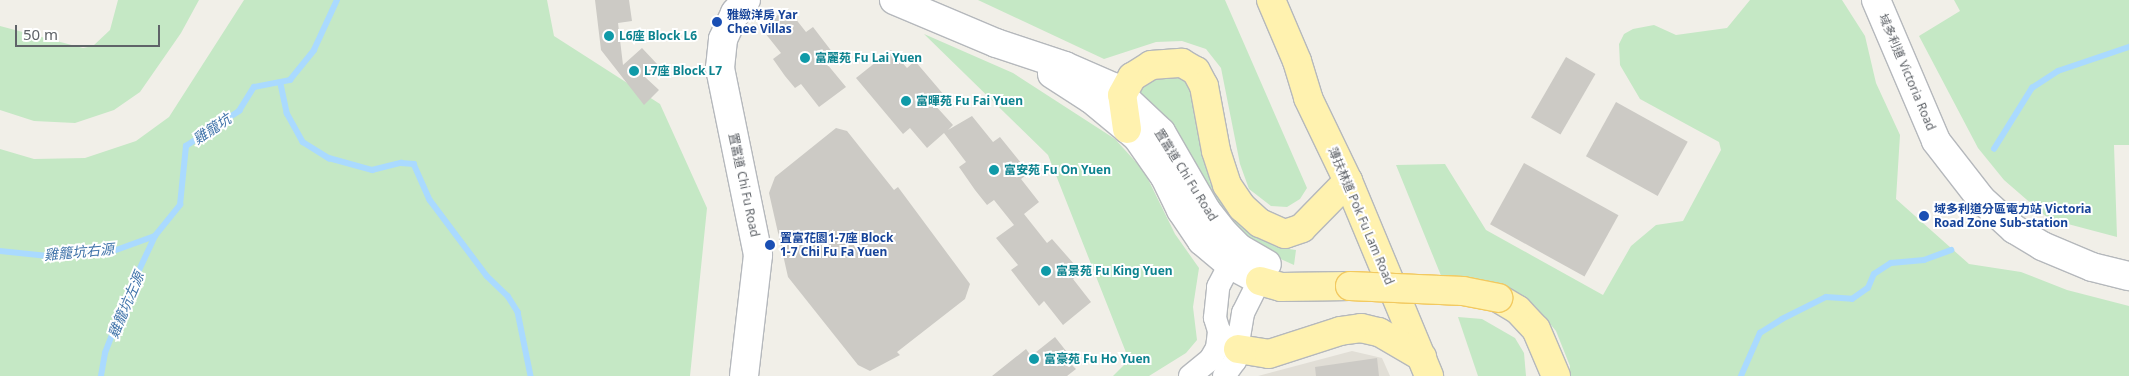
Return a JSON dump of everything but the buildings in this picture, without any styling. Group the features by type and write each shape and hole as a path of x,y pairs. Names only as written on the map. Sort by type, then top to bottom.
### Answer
{"main road":[{"name":"薄扶林道 Pok Fu Lam Road","path":"1272,0 1298,61 1308,98 1348,181 1426,366"},
{"path":"1127,129 1122,95 1132,77 1151,64 1173,62 1196,71 1204,86 1216,151 1227,185 1251,216 1277,232 1285,234 1302,228 1348,181"},
{"path":"1263,272 1280,287 1350,286 1463,291 1498,298 1528,319 1546,346 1556,376"},
{"path":"1228,340 1269,354 1340,331 1361,328 1379,332 1426,366"},
{"path":"1546,346 1546,376"}],"street":[{"name":"置富道 Chi Fu Road","path":"744,376 758,255 720,68 723,39 735,13 746,0"},
{"name":"置富道 Chi Fu Road","path":"894,0 996,42 1095,77 1122,95 1161,132 1234,256"},
{"name":"域多利道 Victoria Road","path":"1876,0 1936,140 1962,178 2014,228 2059,254 2129,276"},
{"name":"置富道 Chi Fu Road","path":"996,42 1080,91 1127,129 1156,162 1190,226 1234,256 1263,272"},
{"path":"1224,376 1235,361 1215,303 1218,287 1234,256"},
{"path":"1190,376 1210,360 1216,348 1228,340 1263,272"}],"shaded area":[{"path":"1352,351 1382,358 1390,376 1258,376"}],"green space":[{"path":"118,0 199,0 181,33 140,92 114,110 75,123 34,121 0,110 0,26 83,48 93,46 110,30"},
{"path":"244,0 547,0 554,36 660,104 707,208 690,376 0,376 0,149 34,159 85,158 136,141 169,117"},
{"path":"978,0 1225,0 1307,188 1300,199 1287,207 1271,206 1249,189 1240,164 1221,68 1206,49 1182,41 1156,42 1104,59"},
{"path":"1750,0 1842,0 1865,36 1876,83 1900,135 1896,199 1969,264 2021,272 2067,290 2129,306 2129,376 1569,376 1570,366 1556,331 1535,306 1504,287 1470,278 1442,278 1396,165 1445,164 1486,230 1603,295 1631,246 1656,225 1683,221 1721,150 1719,142 1640,99 1620,65 1619,44 1624,34 1633,29 1654,25 1676,35 1727,28"},
{"path":"1954,0 2129,0 2129,145 2114,145 2117,237 2049,219 2004,180 1978,148 1919,36 1960,11"},
{"path":"924,34 1013,73 1115,139 1144,171 1175,234 1199,268 1193,307 1197,340 1186,353 1149,376 1113,376 1129,360 1048,155"},
{"path":"1162,76 1179,77 1191,86 1210,183 1228,212 1250,232 1276,247 1296,250 1294,265 1243,242 1131,95 1145,82"},
{"path":"1458,317 1482,319 1515,338 1524,353 1526,376 1478,376"}],"waterway":[{"name":"雞籠坑","path":"101,376 105,353 128,294 155,236 180,205 186,146 239,111 254,87 290,80 314,50 337,0"},
{"path":"1994,149 2032,88 2058,71 2129,47"},
{"path":"281,84 287,113 303,142 329,158 372,170 401,163 414,164 430,200 487,276 508,296 518,312 531,376"},
{"name":"雞籠坑右源","path":"0,251 48,256 82,250 108,253 155,236"},
{"path":"1741,376 1760,333 1782,319 1826,297 1852,299 1868,288 1874,274 1891,263 1924,260 1951,250"}],"place":[{"name":"雅緻洋房 Yar Chee Villas","path":"717,22"},
{"name":"L6座 Block L6","path":"609,36"},
{"name":"富麗苑 Fu Lai Yuen","path":"805,58"},
{"name":"L7座 Block L7","path":"634,71"},
{"name":"富暉苑 Fu Fai Yuen","path":"906,101"},
{"name":"富安苑 Fu On Yuen","path":"994,170"},
{"name":"域多利道分區電力站 Victoria Road Zone Sub-station","path":"1924,216"},
{"name":"置富花園1-7座 Block 1-7 Chi Fu Fa Yuen","path":"770,245"},
{"name":"富景苑 Fu King Yuen","path":"1046,271"},
{"name":"富豪苑 Fu Ho Yuen","path":"1034,359"}],"water label":[{"name":"雞籠坑左源","path":"126,305"}]}
